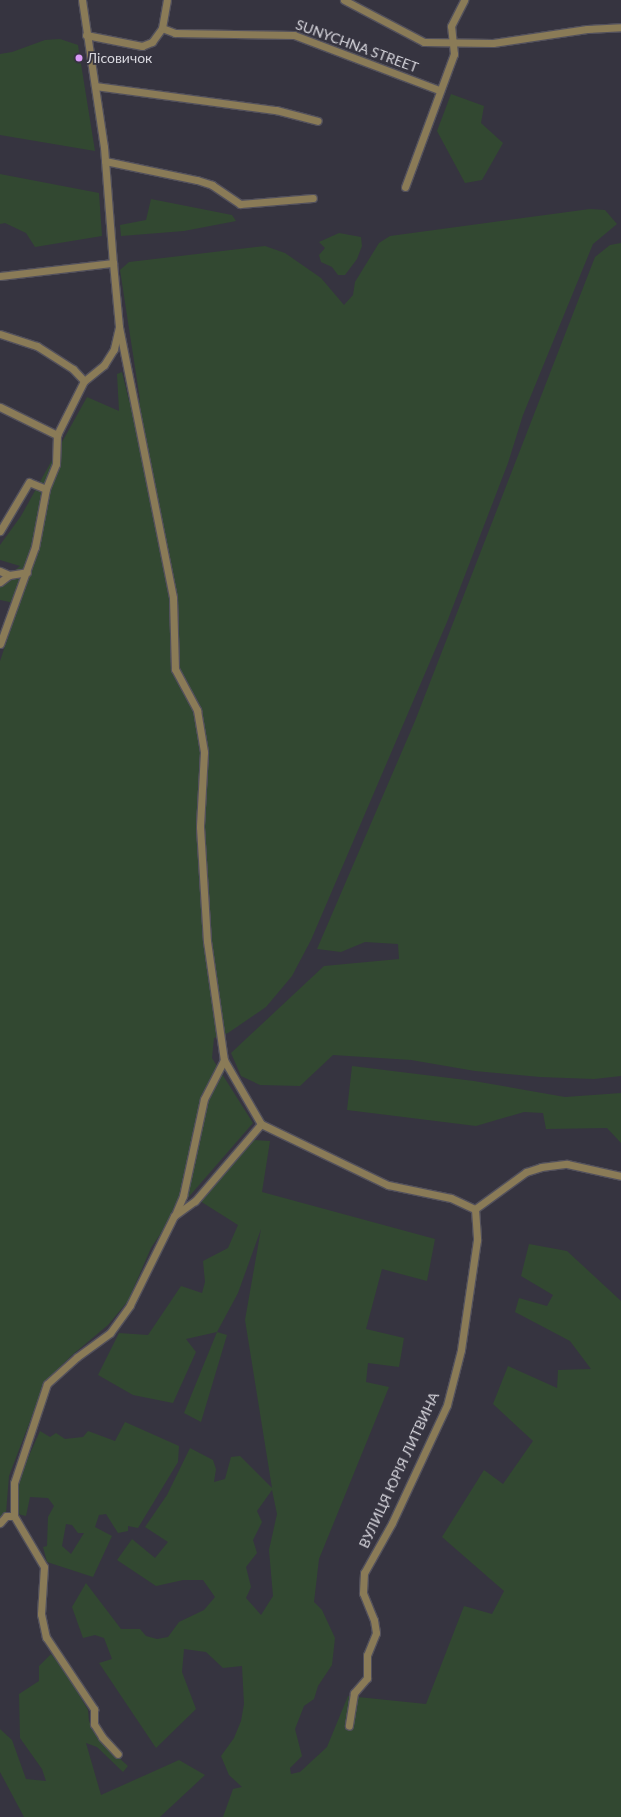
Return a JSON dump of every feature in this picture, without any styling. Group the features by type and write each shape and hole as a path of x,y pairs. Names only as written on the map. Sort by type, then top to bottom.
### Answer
{"street":[{"path":"82,0 105,160 119,327 173,598 175,669 197,710 204,752 200,827 207,941 224,1060 261,1124 388,1185 451,1198 475,1209 526,1172 541,1167 567,1164 621,1176"},
{"path":"86,35 142,46 152,42 162,28 167,0"},
{"path":"344,0 424,42 452,41 493,43 587,29 621,27"},
{"path":"405,187 439,90 454,54 451,26 464,0"},
{"name":"SUNYCHNA STREET","path":"162,28 175,33 294,35 439,90"},
{"path":"95,86 276,110 318,121"},
{"path":"105,160 197,180 212,185 240,204 313,198"},
{"path":"0,276 113,263"},
{"path":"0,644 35,547 46,488 56,464 57,435 84,381 104,365 114,349 119,327"},
{"path":"0,334 37,346 73,369 84,381"},
{"path":"0,407 57,435"},
{"path":"0,531 29,482 46,488"},
{"path":"0,571 9,575"},
{"path":"0,582 9,575 27,572"},
{"path":"118,1754 102,1737 94,1724 94,1709 46,1638 41,1614 44,1567 14,1516 14,1482 47,1384 77,1357 110,1333 130,1305 183,1196 204,1099 224,1060"},
{"path":"174,1216 195,1201 219,1171 261,1124"},
{"name":"ВУЛИЦЯ ЮРІЯ ЛИТВИНА","path":"349,1726 354,1693 367,1678 367,1655 376,1633 374,1620 363,1593 364,1573 392,1523 447,1406 461,1350 476,1248 475,1209"},
{"path":"0,1523 6,1516 14,1516"}],"green space":[{"path":"60,39 78,45 95,151 0,135 0,54 12,52 45,40"},
{"path":"451,94 484,106 481,123 503,143 482,180 465,183 437,131"},
{"path":"0,174 99,193 102,236 35,247 26,233 5,223 0,224"},
{"path":"151,199 232,215 236,221 184,231 121,236 120,225 146,220"},
{"path":"590,209 605,210 617,224 593,244 523,415 508,463 447,622 311,940 292,976 266,1007 228,1033 214,1038 212,1058 253,1123 173,1215 151,1248 128,1301 108,1325 71,1356 45,1382 9,1476 6,1513 0,1520 0,661 19,604 0,600 0,583 20,566 0,560 0,545 21,516 87,397 119,411 117,374 122,372 129,401 140,400 120,270 129,262 265,246 285,253 321,278 344,305 353,295 355,282 379,243 390,236"},
{"path":"339,233 361,237 362,246 357,259 345,275 338,275 332,267 321,262 319,255 325,248 319,242"},
{"path":"621,243 621,1076 594,1079 540,1077 475,1071 411,1060 333,1055 300,1086 260,1085 241,1076 231,1053 324,966 399,959 398,944 365,942 341,952 317,949 415,721 595,257 610,245"},
{"path":"352,1066 474,1081 565,1097 621,1093 621,1143 607,1128 546,1129 543,1113 524,1112 476,1126 347,1110"},
{"path":"252,1140 270,1141 262,1192 435,1239 427,1281 382,1269 366,1329 404,1338 399,1367 368,1363 366,1382 389,1387 319,1559 314,1602 322,1610 335,1638 332,1665 318,1686 314,1699 304,1706 295,1729 302,1756 290,1768 291,1774 300,1772 327,1747 348,1696 426,1704 464,1606 492,1614 504,1591 442,1537 484,1470 503,1484 533,1441 493,1404 508,1366 557,1388 558,1370 591,1369 570,1341 515,1312 519,1298 547,1306 553,1295 521,1276 529,1244 567,1251 621,1301 621,1817 223,1817 233,1789 242,1787 229,1775 221,1756 234,1738 241,1721 244,1704 242,1666 223,1668 206,1652 184,1649 182,1672 196,1709 156,1748 99,1663 112,1659 104,1638 95,1635 83,1638 72,1607 86,1583 121,1629 140,1629 146,1636 157,1639 168,1637 179,1622 204,1610 215,1597 203,1580 183,1580 156,1586 117,1560 132,1539 155,1558 168,1542 145,1527 167,1495 190,1448 213,1460 216,1469 214,1482 225,1479 231,1457 240,1456 272,1488 245,1320 261,1229 238,1293 217,1332 186,1339 196,1352 173,1403 133,1395 98,1375 119,1333 148,1335 181,1286 202,1293 205,1282 203,1261 228,1248 238,1225 200,1201","holes":["272,1490 277,1514 269,1550 273,1596 261,1615 246,1598 251,1587 246,1567 257,1553 253,1540 262,1522 257,1511"]},
{"path":"217,1332 227,1335 201,1422 184,1413"},
{"path":"125,1422 179,1446 178,1462 138,1528 128,1526 128,1531 118,1533 106,1514 99,1515 95,1527 112,1536 93,1577 47,1562 43,1547 47,1546 48,1517 54,1506 48,1498 30,1497 26,1516 18,1514 19,1478 40,1431 50,1437 56,1433 65,1439 83,1437 88,1431 115,1441","holes":["66,1524 72,1525 78,1533 84,1533 71,1554 62,1546"]},
{"path":"51,1654 65,1671 88,1710 89,1721 99,1740 128,1766 123,1772 97,1747 86,1743 101,1795 179,1760 205,1775 160,1817 24,1817 0,1772 0,1729 12,1740 26,1779 46,1781 42,1769 20,1738 19,1694 39,1681 39,1666"}],"place":[{"name":"Лісовичок","path":"79,58"}]}
